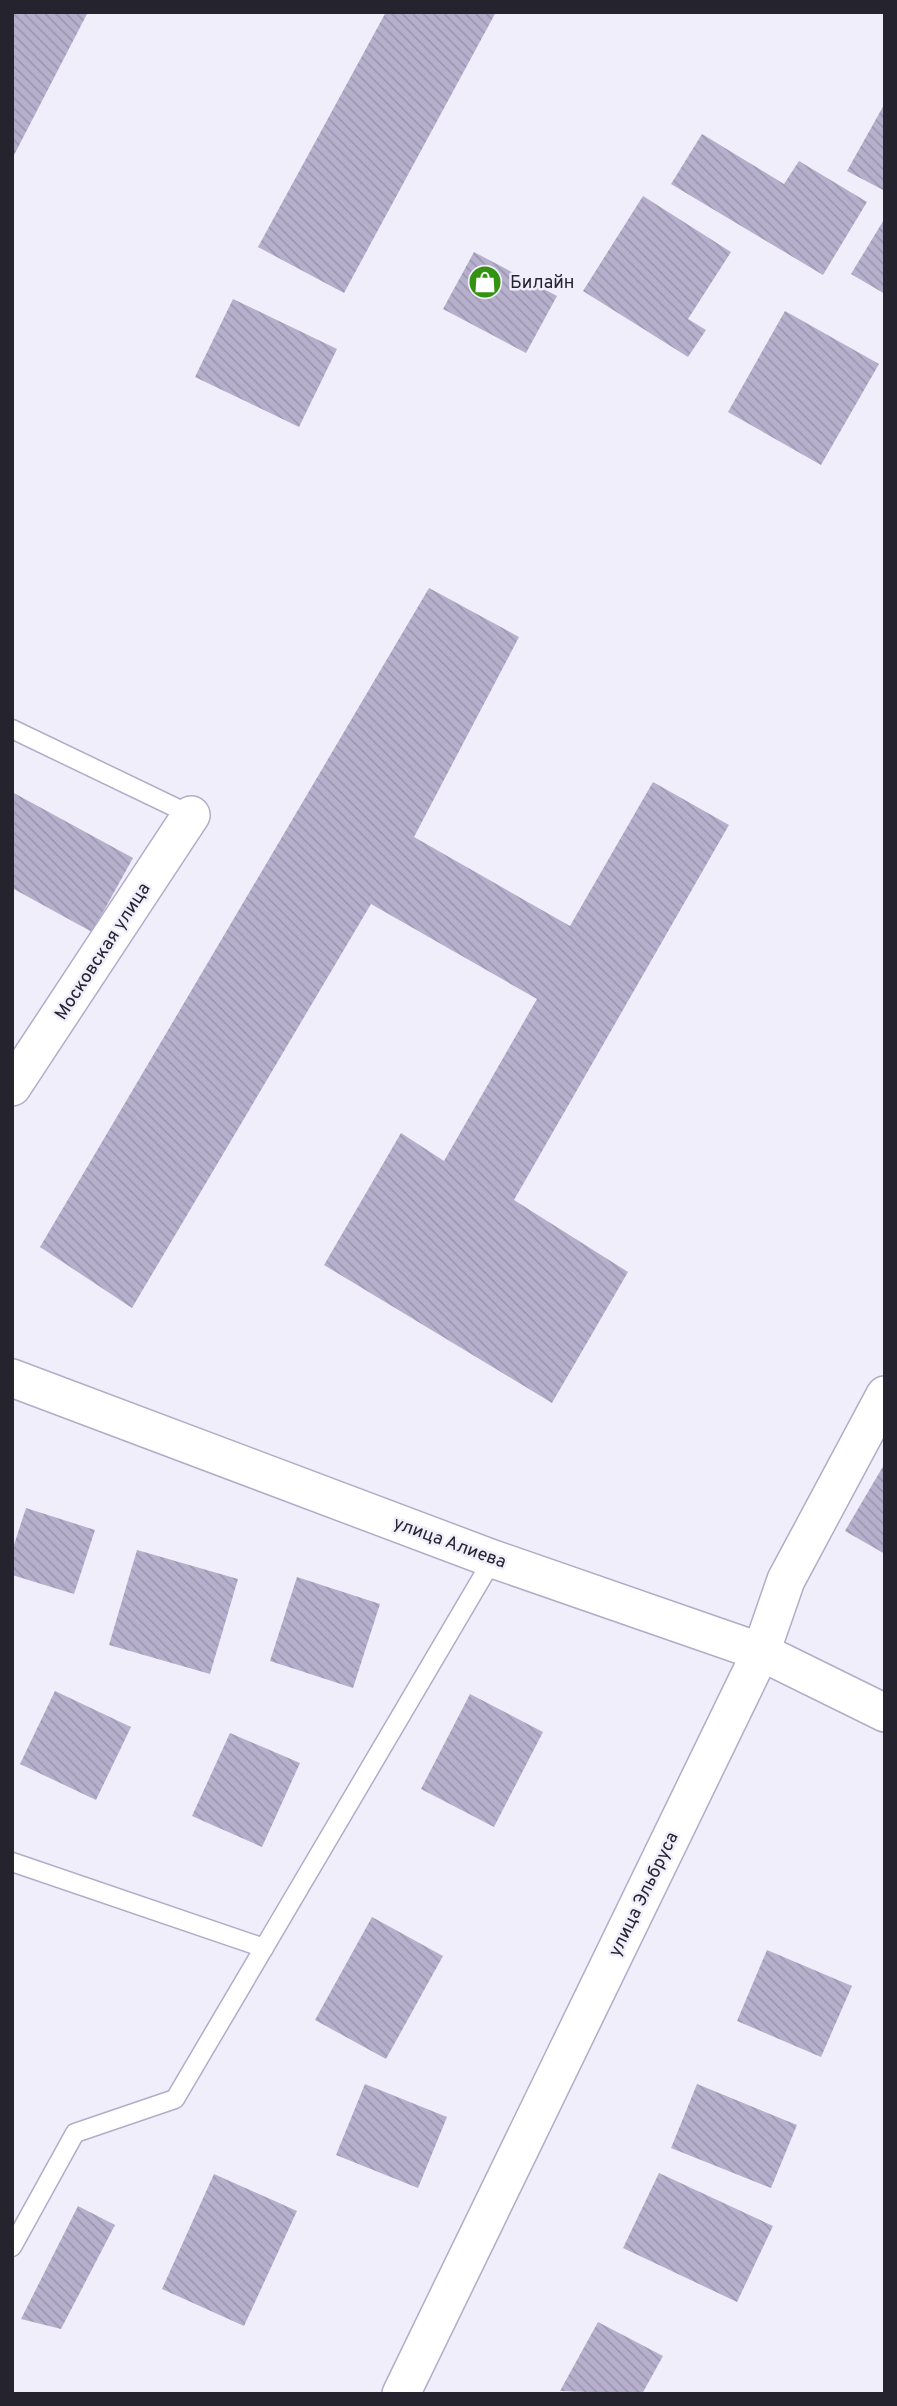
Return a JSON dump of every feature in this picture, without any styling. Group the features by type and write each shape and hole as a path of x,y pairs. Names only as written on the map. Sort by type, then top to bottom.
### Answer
{"street":[{"name":"Московская улица","path":"12,1087 191,815"},
{"name":"улица Алиева","path":"12,1378 492,1559 761,1652 885,1713"},
{"name":"улица Эльбруса","path":"401,2394 761,1652 786,1580 885,1395"}],"lane":[{"path":"12,729 191,815"},
{"path":"12,2247 75,2133 175,2099 492,1559"},
{"path":"12,1863 264,1948"}],"building":[{"path":"12,12 88,12 12,159"},
{"path":"386,12 496,12 344,293 258,247"},
{"path":"885,103 885,191 847,171"},
{"path":"702,134 784,184 799,161 867,202 823,275 671,184"},
{"path":"643,196 731,252 688,319 706,330 688,357 583,291"},
{"path":"885,218 885,294 851,274"},
{"path":"474,252 557,296 526,353 443,309"},
{"path":"233,299 337,349 299,427 195,377"},
{"path":"785,311 879,364 821,465 728,412"},
{"path":"429,588 519,637 414,837 570,926 653,782 729,825 514,1200 628,1272 552,1403 324,1265 401,1133 444,1161 537,999 371,904 132,1308 40,1247"},
{"path":"12,792 133,858 92,932 12,888"},
{"path":"885,1463 885,1554 845,1531"},
{"path":"26,1508 95,1530 74,1594 12,1575 12,1551"},
{"path":"137,1550 238,1579 210,1674 109,1645"},
{"path":"297,1577 380,1604 353,1688 270,1661"},
{"path":"55,1691 131,1727 96,1800 20,1764"},
{"path":"470,1694 543,1732 494,1827 421,1789"},
{"path":"230,1733 300,1763 262,1847 192,1816"},
{"path":"372,1917 443,1956 386,2059 315,2020"},
{"path":"767,1950 852,1986 821,2057 737,2021"},
{"path":"365,2084 447,2117 418,2188 336,2155"},
{"path":"697,2084 797,2125 771,2188 671,2148"},
{"path":"659,2173 773,2226 737,2302 623,2248"},
{"path":"214,2174 297,2211 244,2326 162,2289"},
{"path":"78,2206 115,2225 61,2329 21,2319"},
{"path":"598,2322 663,2356 642,2394 560,2391"}],"place":[{"name":"Билайн","path":"485,282"}]}
